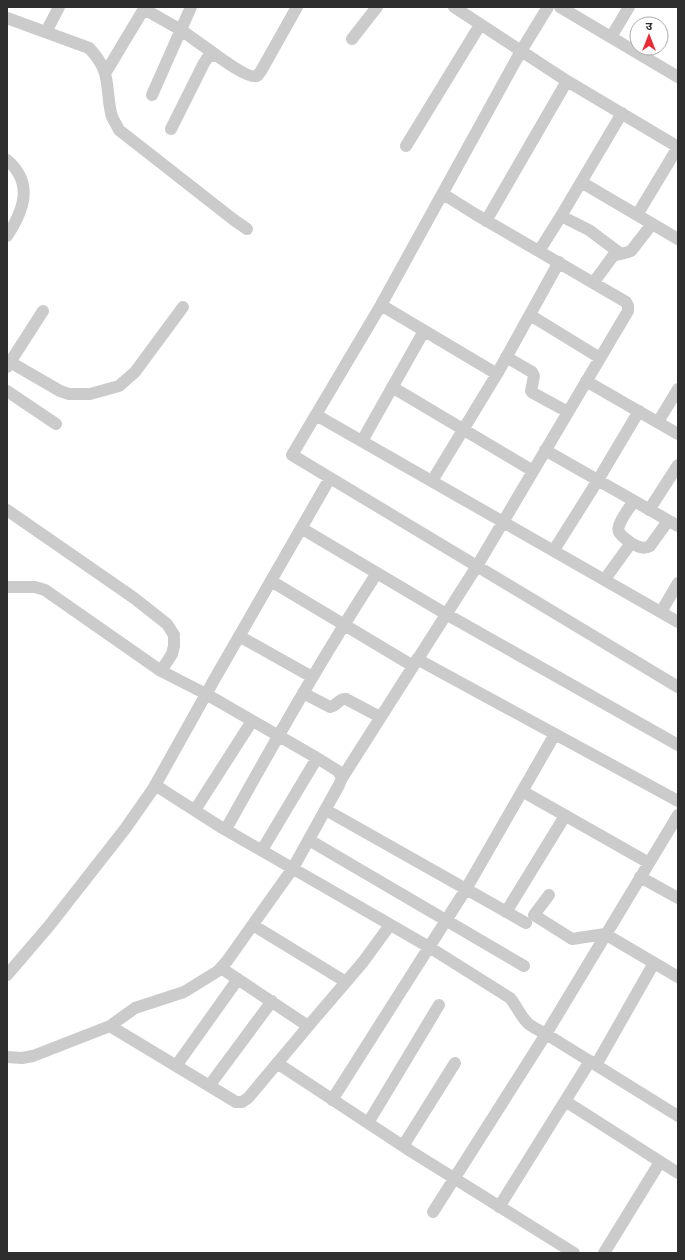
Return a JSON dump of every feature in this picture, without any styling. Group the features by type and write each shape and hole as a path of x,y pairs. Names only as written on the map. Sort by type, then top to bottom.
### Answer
{"street":[{"path":"11,7 7,16 89,48 98,57 106,72 111,114 119,130 247,229"},
{"path":"46,32 59,7"},
{"path":"152,96 191,7"},
{"path":"106,72 144,8 181,30 216,56 244,73 257,76 297,7"},
{"path":"352,39 377,7"},
{"path":"454,7 567,81 678,147 637,215"},
{"path":"548,7 381,305 292,455 678,688"},
{"path":"560,7 678,77"},
{"path":"611,37 629,7"},
{"path":"406,146 480,25"},
{"path":"172,129 204,62 208,57 216,56"},
{"path":"486,221 567,81"},
{"path":"539,251 622,113"},
{"path":"7,160 15,166 23,182 23,200 16,222 7,236"},
{"path":"581,182 678,239"},
{"path":"7,1057 22,1058 33,1056 110,1026 135,1008 184,992 218,971 227,962 293,868 326,810 342,778 476,566 628,311 626,302 594,282 486,221 443,194"},
{"path":"561,216 589,230 621,254"},
{"path":"594,282 612,256 632,251 652,224"},
{"path":"432,480 497,374 559,262"},
{"path":"381,305 497,374"},
{"path":"43,311 9,365 60,391 69,394 90,394 119,386 135,372 183,307"},
{"path":"530,315 600,358"},
{"path":"362,441 424,331"},
{"path":"506,357 532,372 534,376 531,391 533,393 568,412"},
{"path":"586,380 678,434"},
{"path":"392,387 532,471"},
{"path":"658,422 678,389"},
{"path":"7,391 56,424"},
{"path":"554,550 639,411"},
{"path":"316,415 678,622"},
{"path":"545,450 673,523 650,546 647,547 640,548 619,533 619,524 634,501"},
{"path":"649,510 678,465"},
{"path":"7,975 49,926 116,842 155,785 330,478"},
{"path":"7,510 134,598 167,624 174,635 174,646 172,654 161,671"},
{"path":"301,528 446,614 678,745"},
{"path":"605,579 631,543"},
{"path":"226,829 312,677 377,573"},
{"path":"271,581 344,624 555,734 678,801"},
{"path":"661,612 678,583"},
{"path":"7,587 35,587 45,590 161,671 252,720 338,771 342,778"},
{"path":"239,636 312,677"},
{"path":"303,693 330,707 341,700 346,699 380,717"},
{"path":"196,810 252,720"},
{"path":"332,1100 466,889 555,734"},
{"path":"262,850 316,758"},
{"path":"155,785 226,829 429,947 510,998 516,1004 524,1020 534,1028 678,1116"},
{"path":"522,791 649,863"},
{"path":"326,810 526,923"},
{"path":"433,1212 546,1034 678,815"},
{"path":"506,912 565,816"},
{"path":"309,840 524,966"},
{"path":"640,878 678,898"},
{"path":"549,895 534,915 572,939 605,934 678,977"},
{"path":"254,925 346,982"},
{"path":"110,1026 236,1102 242,1102 248,1098 363,962 390,925"},
{"path":"499,1207 565,1101 593,1063 654,963"},
{"path":"221,968 308,1026"},
{"path":"176,1066 238,979"},
{"path":"209,1086 272,1002"},
{"path":"368,1123 439,1005"},
{"path":"277,1063 454,1179 574,1253"},
{"path":"403,1146 455,1063"},
{"path":"565,1101 678,1173"},
{"path":"604,1253 660,1162"}]}
